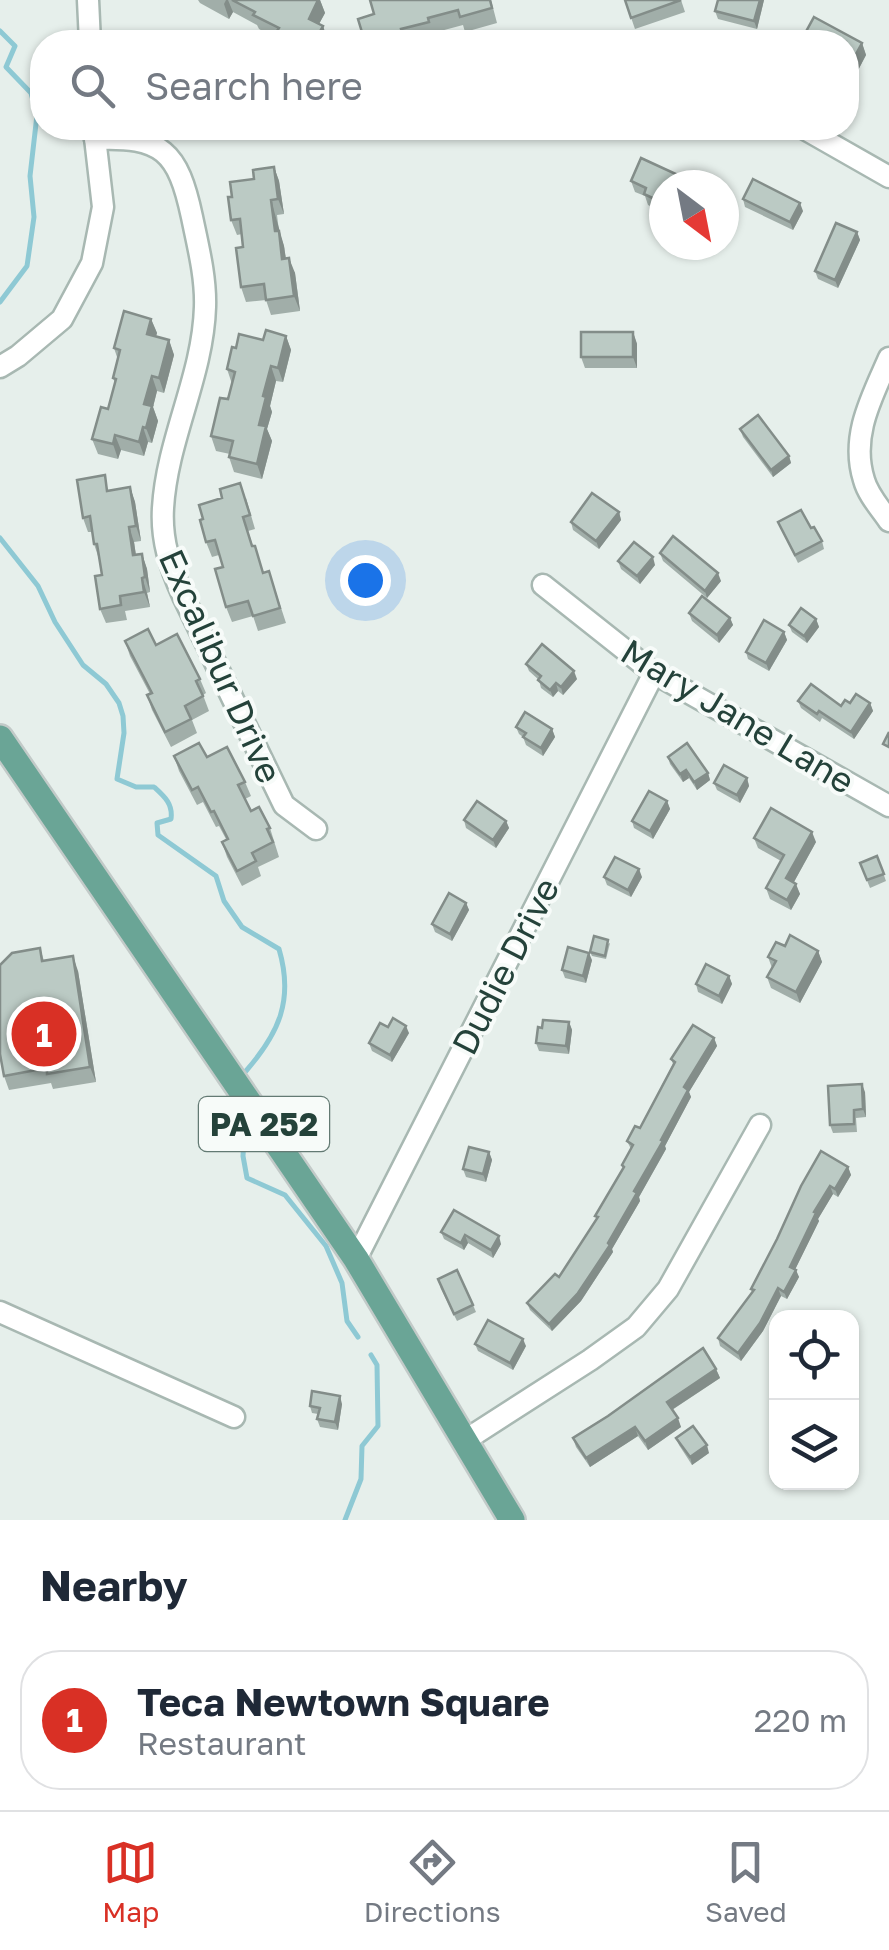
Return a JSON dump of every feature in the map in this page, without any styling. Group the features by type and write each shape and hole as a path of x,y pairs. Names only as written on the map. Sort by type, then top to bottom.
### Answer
{"main road":[{"name":"PA 252","path":"0,738 356,1259 512,1520"}],"street":[{"path":"88,0 89,30"},
{"path":"0,368 62,319 92,263 103,207 96,140"},
{"name":"Excalibur Drive","path":"136,140 164,150 178,169 205,287 196,368 166,480 163,536 170,567 284,804 316,829"},
{"path":"824,140 889,176"},
{"path":"889,358 864,414 858,449 864,484 889,521"},
{"name":"Mary Jane Lane","path":"543,585 654,673 889,806"},
{"name":"Dudie Drive","path":"356,1259 654,673"},
{"path":"464,1441 636,1327 668,1289 760,1124"},
{"path":"0,1312 234,1417"}],"building":[{"path":"232,0 318,0 309,19 323,26 321,30 278,30 253,15 255,12"},
{"path":"370,0 490,0 492,8 460,17 458,10 401,30 361,30 358,19 374,14"},
{"path":"625,0 681,0 631,18"},
{"path":"718,0 760,0 754,21 715,11"},
{"path":"814,17 838,30 807,30"},
{"path":"641,158 667,170 649,170 649,196 644,194 646,188 631,181"},
{"path":"274,167 278,199 271,200 275,231 279,231 282,259 289,258 294,296 266,300 264,284 241,287 236,248 243,247 240,219 231,220 228,197 232,197 230,182 254,179 253,170"},
{"path":"753,179 800,203 790,222 743,199"},
{"path":"836,223 857,232 835,280 815,271"},
{"path":"124,311 151,319 147,334 169,340 159,378 152,376 144,404 152,406 139,442 115,435 113,444 92,439 101,407 108,409 116,379 113,378 120,350 114,348"},
{"path":"266,330 286,336 278,368 271,366 263,396 266,397 259,425 266,426 257,464 229,457 233,441 211,436 220,398 228,399 235,372 227,369 232,347 236,348 239,334 263,340"},
{"path":"581,332 633,332 633,357 581,357"},
{"path":"758,415 789,456 771,470 740,429"},
{"path":"105,475 107,491 130,487 136,526 129,527 133,555 142,554 145,577 144,592 120,596 121,605 100,609 95,576 102,575 97,544 90,516 83,518 77,480"},
{"path":"240,483 250,515 243,517 252,546 263,573 269,571 280,608 253,616 248,601 226,607 215,569 223,567 215,540 206,542 200,520 203,519 199,505 222,498 220,489"},
{"path":"592,493 619,512 596,541 571,522"},
{"path":"801,510 822,541 795,555 778,522"},
{"path":"673,536 718,573 705,591 660,553"},
{"path":"634,542 653,557 637,576 618,561"},
{"path":"702,596 730,618 717,635 689,613"},
{"path":"801,608 816,619 804,636 789,625"},
{"path":"764,620 784,632 766,663 746,652"},
{"path":"148,629 156,645 177,634 200,679 196,681 203,696 185,706 191,719 165,732 147,695 152,693 125,641"},
{"path":"542,644 574,671 561,687 556,683 550,690 526,664"},
{"path":"811,684 841,706 845,700 850,703 856,694 870,703 851,732 798,701"},
{"path":"525,712 552,729 541,748 523,737 526,733 516,727"},
{"path":"199,743 207,757 227,747 245,782 238,785 251,811 259,807 270,828 267,829 273,842 252,853 256,861 237,871 222,842 228,839 214,811 211,812 198,787 192,790 174,756"},
{"path":"687,743 708,773 694,782 686,770 680,774 668,757"},
{"path":"724,765 747,778 737,795 714,783"},
{"path":"649,791 667,801 650,831 632,821"},
{"path":"477,801 506,821 493,840 464,820"},
{"path":"771,808 812,832 786,878 796,884 787,900 766,888 784,855 754,838"},
{"path":"877,856 884,874 867,880 860,863"},
{"path":"615,857 639,869 628,890 604,877"},
{"path":"449,893 466,903 450,934 432,924"},
{"path":"790,935 818,951 796,992 767,977 776,961 768,957 776,942 785,946"},
{"path":"594,936 608,940 605,956 590,952"},
{"path":"568,947 589,953 583,976 562,970"},
{"path":"40,948 42,961 73,956 90,1067 47,1074 47,1068 4,1076 0,1054 0,965 12,953"},
{"path":"706,964 729,976 719,996 696,984"},
{"path":"393,1018 406,1026 390,1055 369,1043 380,1023 388,1027"},
{"path":"543,1020 569,1022 566,1046 536,1043"},
{"path":"693,1025 714,1038 684,1087 688,1090 610,1245 578,1293 549,1324 527,1303 555,1274 559,1277 598,1217 595,1216 633,1145 627,1141 635,1126 640,1128 675,1062 671,1059"},
{"path":"862,1084 863,1109 854,1110 854,1124 830,1125 828,1086"},
{"path":"469,1147 489,1152 483,1174 463,1169"},
{"path":"821,1151 848,1167 814,1212 790,1267 796,1270 784,1292 778,1288 760,1323 738,1353 718,1338 754,1290 751,1289"},
{"path":"454,1210 499,1236 491,1250 465,1235 461,1243 441,1232"},
{"path":"457,1270 473,1305 454,1314 438,1279"},
{"path":"488,1320 523,1339 510,1363 475,1344"},
{"path":"703,1348 716,1369 667,1402 678,1418 645,1441 635,1427 586,1458 573,1438"},
{"path":"312,1391 340,1396 335,1422 317,1419 320,1408 310,1406"},
{"path":"693,1426 707,1445 690,1457 676,1438"}],"waterway":[{"path":"0,31 15,46 6,67 30,92"},
{"path":"0,302 27,266 34,217 30,176 34,140"},
{"path":"0,538 38,586 55,622 83,665 106,684 119,703 124,733 117,779 136,787 154,787 162,794 171,819 157,823 158,835 216,876 224,901 242,927 279,949 285,984 280,1015 267,1043 246,1071"},
{"path":"230,1100 245,1122 243,1156 247,1178 285,1195 326,1246 342,1283 347,1321 358,1337"},
{"path":"345,1520 361,1479 362,1446 378,1426 377,1365 371,1355"}],"place":[{"name":"Teca Newtown Square","path":"44,1034"}]}
